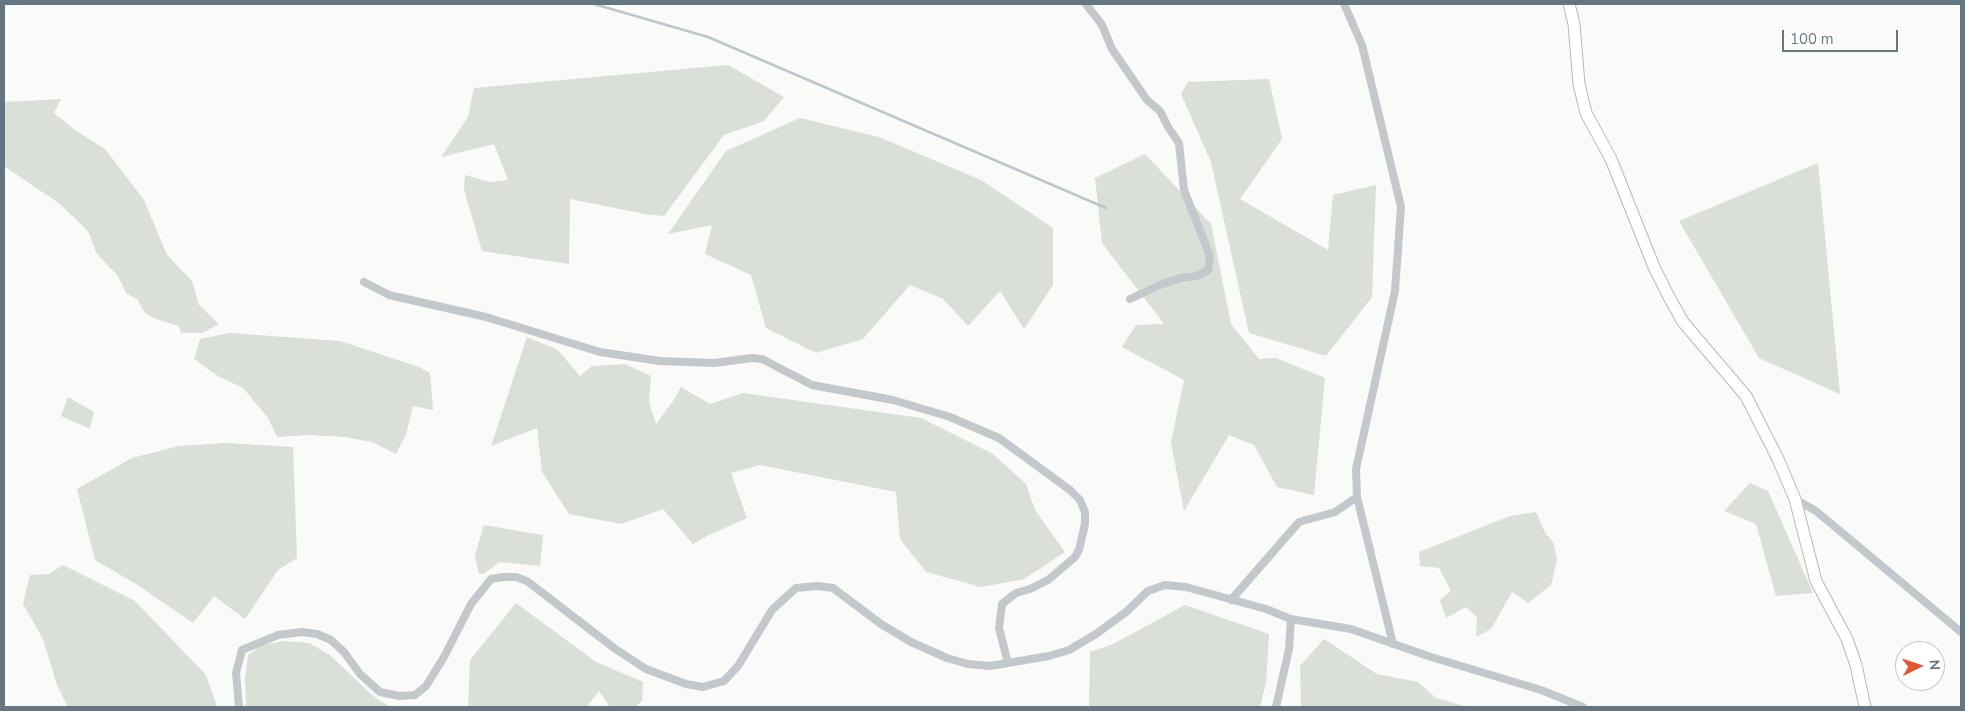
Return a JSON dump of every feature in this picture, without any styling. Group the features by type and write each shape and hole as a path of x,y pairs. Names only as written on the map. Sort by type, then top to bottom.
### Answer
{"street":[{"path":"1086,4 1102,25 1112,49 1147,100 1160,111 1178,143 1184,190 1210,256 1208,270 1198,276 1180,278 1130,298"},
{"path":"1344,4 1362,45 1401,207 1395,291 1356,469 1357,497 1393,644"},
{"path":"1569,4 1574,24 1579,84 1586,113 1611,159 1654,267 1683,322 1746,396 1795,499 1816,581 1847,640 1856,665 1865,707"},
{"path":"364,282 390,296 486,317 600,352 660,361 714,364 752,358 762,359 812,385 893,400 950,417 999,438 1070,490 1080,500 1085,512 1084,524 1075,557 1048,580 1030,589 1016,593 1002,604 999,628 1008,663"},
{"path":"1231,600 1299,522 1335,512 1357,497"},
{"path":"1795,499 1816,511 1961,632"},
{"path":"239,707 236,673 242,650 278,636 302,632 317,634 331,640 344,652 360,674 380,692 399,696 415,695 426,686 444,657 471,604 491,579 503,576 516,577 528,581 614,648 646,669 686,684 703,686 724,681 738,666 772,610 796,588 817,586 833,588 881,624 911,642 947,658 968,664 990,666 1049,656 1069,650 1096,634 1126,612 1148,591 1166,585 1186,587 1266,609 1291,619 1351,629 1431,658 1540,690 1583,707"},
{"path":"1276,707 1289,649 1291,619"}],"shaded area":[{"path":"728,65 784,97 764,121 724,135 664,216 570,199 569,264 482,251 464,190 465,175 490,182 508,180 494,144 441,157 468,117 474,88"},
{"path":"1269,79 1282,139 1240,199 1328,250 1333,195 1376,185 1372,297 1326,356 1249,333 1211,162 1181,94 1188,82"},
{"path":"61,99 54,113 75,130 105,149 144,200 167,255 192,281 199,305 219,324 202,333 181,333 179,326 146,314 137,299 126,293 118,276 97,254 88,231 60,204 4,166 4,102"},
{"path":"800,118 879,137 981,180 1053,228 1053,285 1024,329 1000,291 968,326 943,299 910,285 863,339 816,353 766,328 751,275 705,254 712,225 668,234 726,151"},
{"path":"1145,154 1211,224 1231,324 1259,359 1276,358 1325,378 1314,495 1277,487 1254,445 1229,435 1184,511 1171,442 1184,380 1122,347 1136,325 1164,324 1102,243 1095,178"},
{"path":"1818,163 1840,394 1759,358 1679,221"},
{"path":"230,333 340,341 419,367 430,373 433,410 413,406 406,435 396,454 372,442 345,437 310,435 277,437 268,418 243,388 218,376 194,359 200,339"},
{"path":"527,337 558,350 580,376 592,366 625,364 651,376 649,402 656,424 681,387 710,404 743,393 921,418 993,454 1026,484 1035,510 1065,552 1024,579 981,587 926,572 900,539 896,492 760,465 731,473 747,518 693,544 663,509 621,524 569,514 542,472 537,428 491,446"},
{"path":"68,397 94,412 90,429 61,416"},
{"path":"224,443 293,447 297,558 278,570 245,619 214,596 193,623 136,584 95,560 77,489 132,458 179,446"},
{"path":"1750,483 1768,491 1813,593 1776,596 1756,524 1724,511"},
{"path":"1536,512 1545,532 1554,544 1557,560 1551,585 1528,603 1512,592 1491,629 1476,637 1477,617 1466,607 1446,618 1440,600 1451,591 1439,568 1420,566 1419,552 1510,516"},
{"path":"484,525 543,535 540,566 499,562 485,573 479,574 475,555"},
{"path":"63,565 135,601 206,675 217,707 68,707 57,685 43,639 23,604 30,575 49,574"},
{"path":"516,603 596,662 643,682 642,701 635,707 610,707 599,691 587,707 468,707 470,660"},
{"path":"1185,605 1269,634 1266,683 1260,707 1089,707 1090,652 1113,644"},
{"path":"1324,639 1377,674 1418,682 1436,698 1468,707 1301,707 1300,666"},
{"path":"285,641 309,643 330,655 372,695 390,707 246,707 245,679 248,655 262,645"}],"waterway":[{"path":"594,4 708,37 1106,208"}]}
